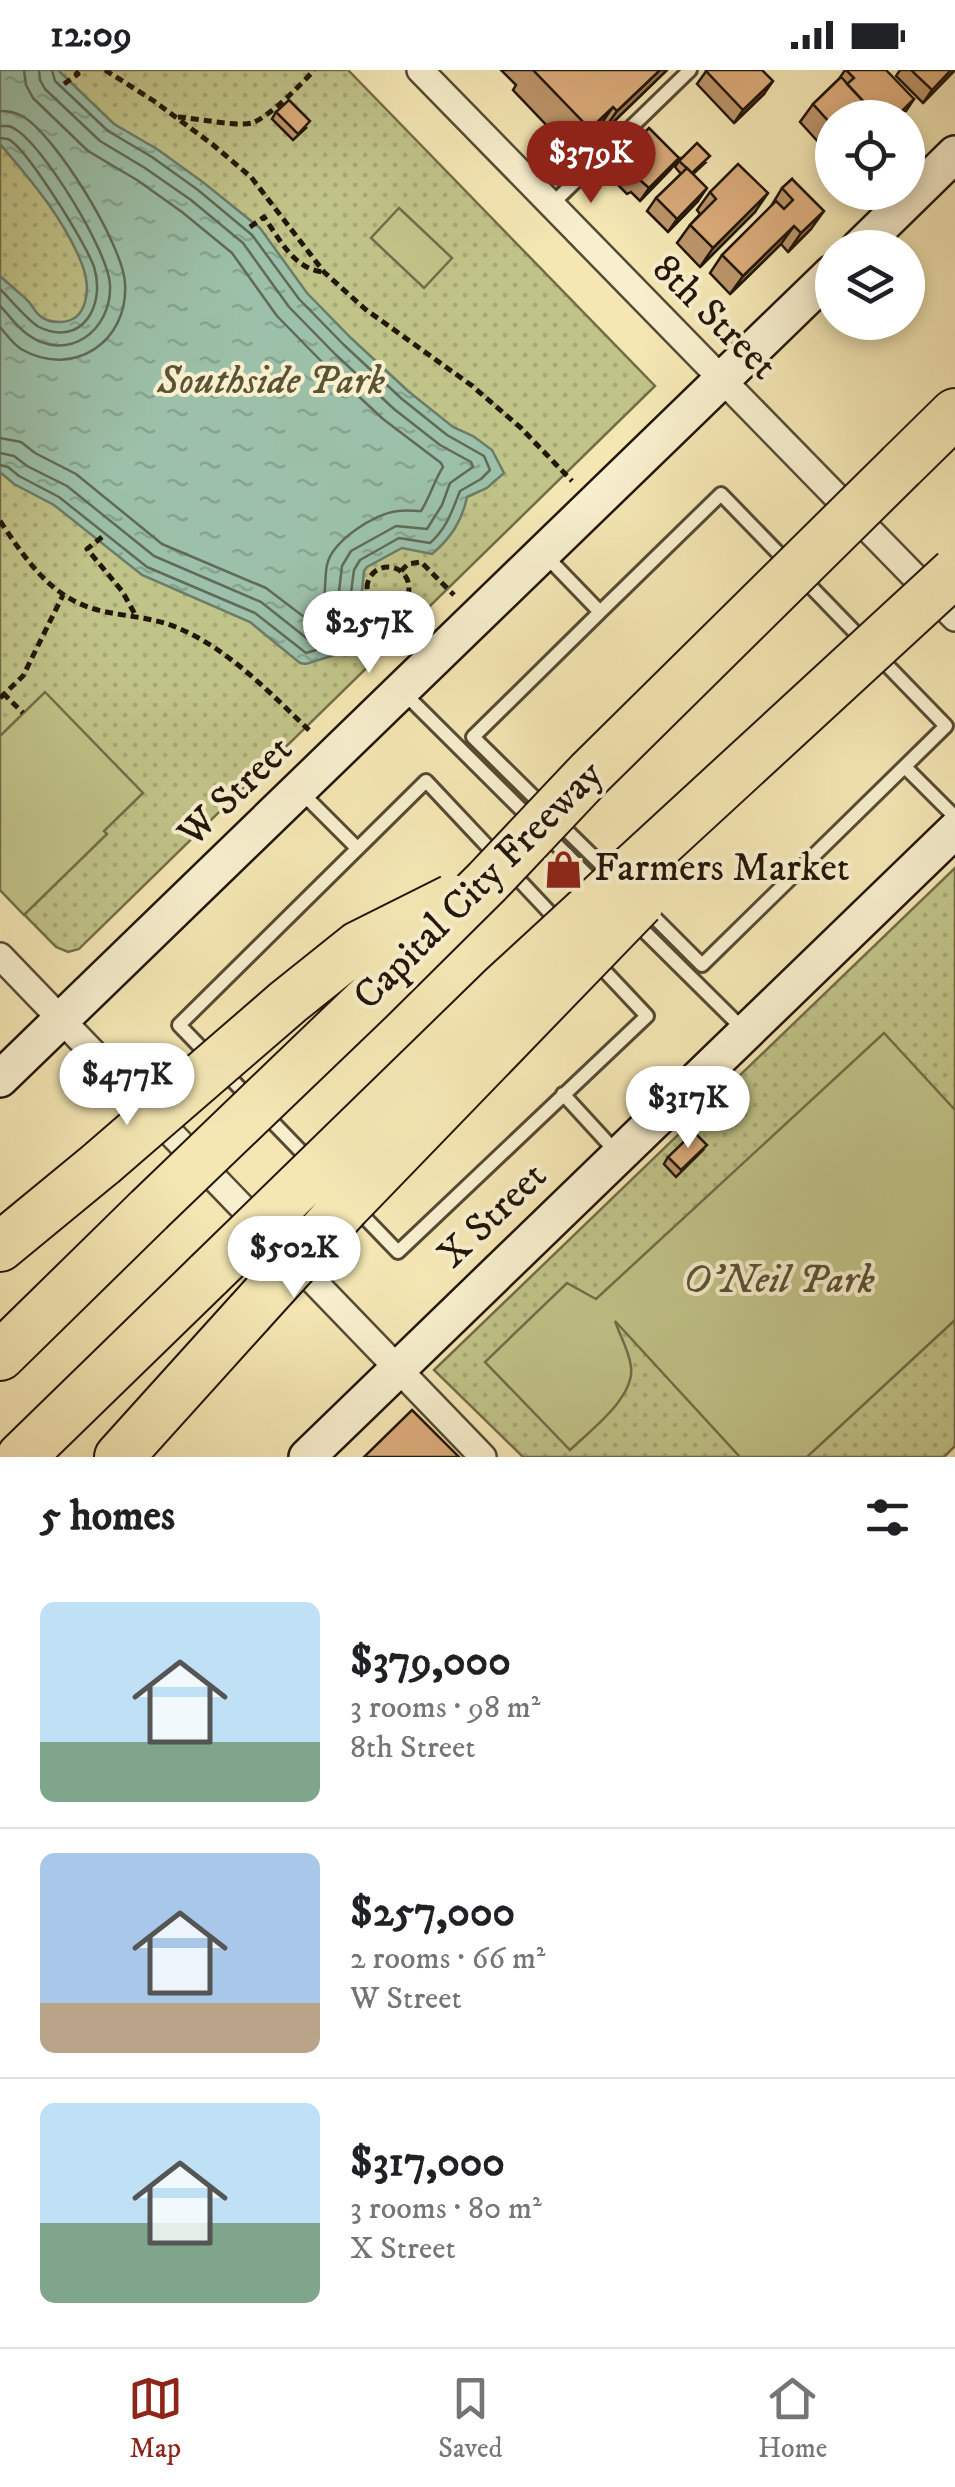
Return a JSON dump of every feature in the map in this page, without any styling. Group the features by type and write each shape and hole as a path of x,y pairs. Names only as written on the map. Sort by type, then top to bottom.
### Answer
{"highway":[{"name":"Capital City Freeway","path":"0,1356 371,997 590,773 955,413"},
{"path":"21,1457 503,988 955,574"},
{"path":"119,1457 374,1177 955,574"},
{"path":"0,1248 358,946 487,882"}],"main road":[{"path":"877,230 955,154"},
{"name":"W Street","path":"0,1079 815,290"},
{"name":"X Street","path":"307,1457 955,830"}],"street":[{"name":"8th Street","path":"420,70 955,618"},
{"path":"0,956 483,1457"}],"lane":[{"path":"551,206 690,70"},
{"path":"721,494 946,726 702,964 473,737 600,612 721,494"},
{"path":"542,553 600,612"},
{"path":"401,690 746,1032"},
{"path":"905,767 955,816"},
{"path":"426,781 646,1016 398,1252 179,1024 358,848 426,781"},
{"path":"299,790 358,848"},
{"path":"563,1094 618,1154"}],"path":[{"path":"64,84 78,74 74,70"},
{"path":"105,70 175,116 251,177 324,272 364,309 471,385 521,428 572,481"},
{"path":"175,116 250,124 301,85 314,70"},
{"path":"250,227 264,217 294,258 313,271 324,272"},
{"path":"0,521 43,579 63,595 81,605 177,627 228,658 312,733"},
{"path":"102,537 87,549 136,616"},
{"path":"401,571 412,562 421,562 454,595"},
{"path":"388,567 401,571 409,588 404,601 386,609 372,602 368,584 375,572 388,567"},
{"path":"23,713 1,695 23,676 63,595"},
{"path":"372,602 365,612 367,625 397,650"}],"green space":[{"name":"Southside Park","path":"0,70 348,70 655,386 79,949 68,952 56,947 0,890"},
{"path":"399,208 452,258 424,288 371,238"},
{"path":"45,692 143,793 24,915 0,890 0,736"},
{"name":"O'Neil Park","path":"955,868 955,1446 944,1457 523,1457 434,1370"},
{"name":"O'Neil Park","path":"884,1033 955,1110 955,1320 807,1457 740,1457 615,1321 631,1367 626,1390 610,1412 570,1450 485,1362 567,1283 596,1299"}],"water":[{"path":"0,70 58,70 114,124 157,149 260,228 307,293 351,338 453,427 492,450 504,473 487,488 467,497 459,521 439,548 432,554 402,548 367,567 359,621 338,654 300,663 250,622 142,575 54,505 0,472 0,276 41,317 57,322 69,320 82,310 87,284 76,250 57,217 0,144"}],"building":[{"path":"533,70 660,70 617,111 613,107 590,129"},
{"path":"707,70 762,70 773,81 743,110"},
{"path":"846,70 886,70 914,99 862,100 847,84 854,78"},
{"path":"911,70 951,70 932,90"},
{"path":"841,77 862,100 817,100"},
{"path":"289,100 310,121 298,134 276,112"},
{"path":"649,128 679,158 649,188 621,167 625,163 619,158"},
{"path":"697,143 710,156 692,173 679,161"},
{"path":"738,164 768,193 713,248 690,225 716,199 710,192"},
{"path":"687,168 707,188 677,219 656,198"},
{"path":"792,179 815,202 815,210 824,211 801,233 794,226 743,276 722,255 776,201 784,209 793,200 782,188"},
{"path":"694,1132 707,1145 681,1170 668,1157"},
{"path":"412,1410 459,1457 364,1457"}],"place":[{"name":"Farmers Market","path":"564,869"}]}
